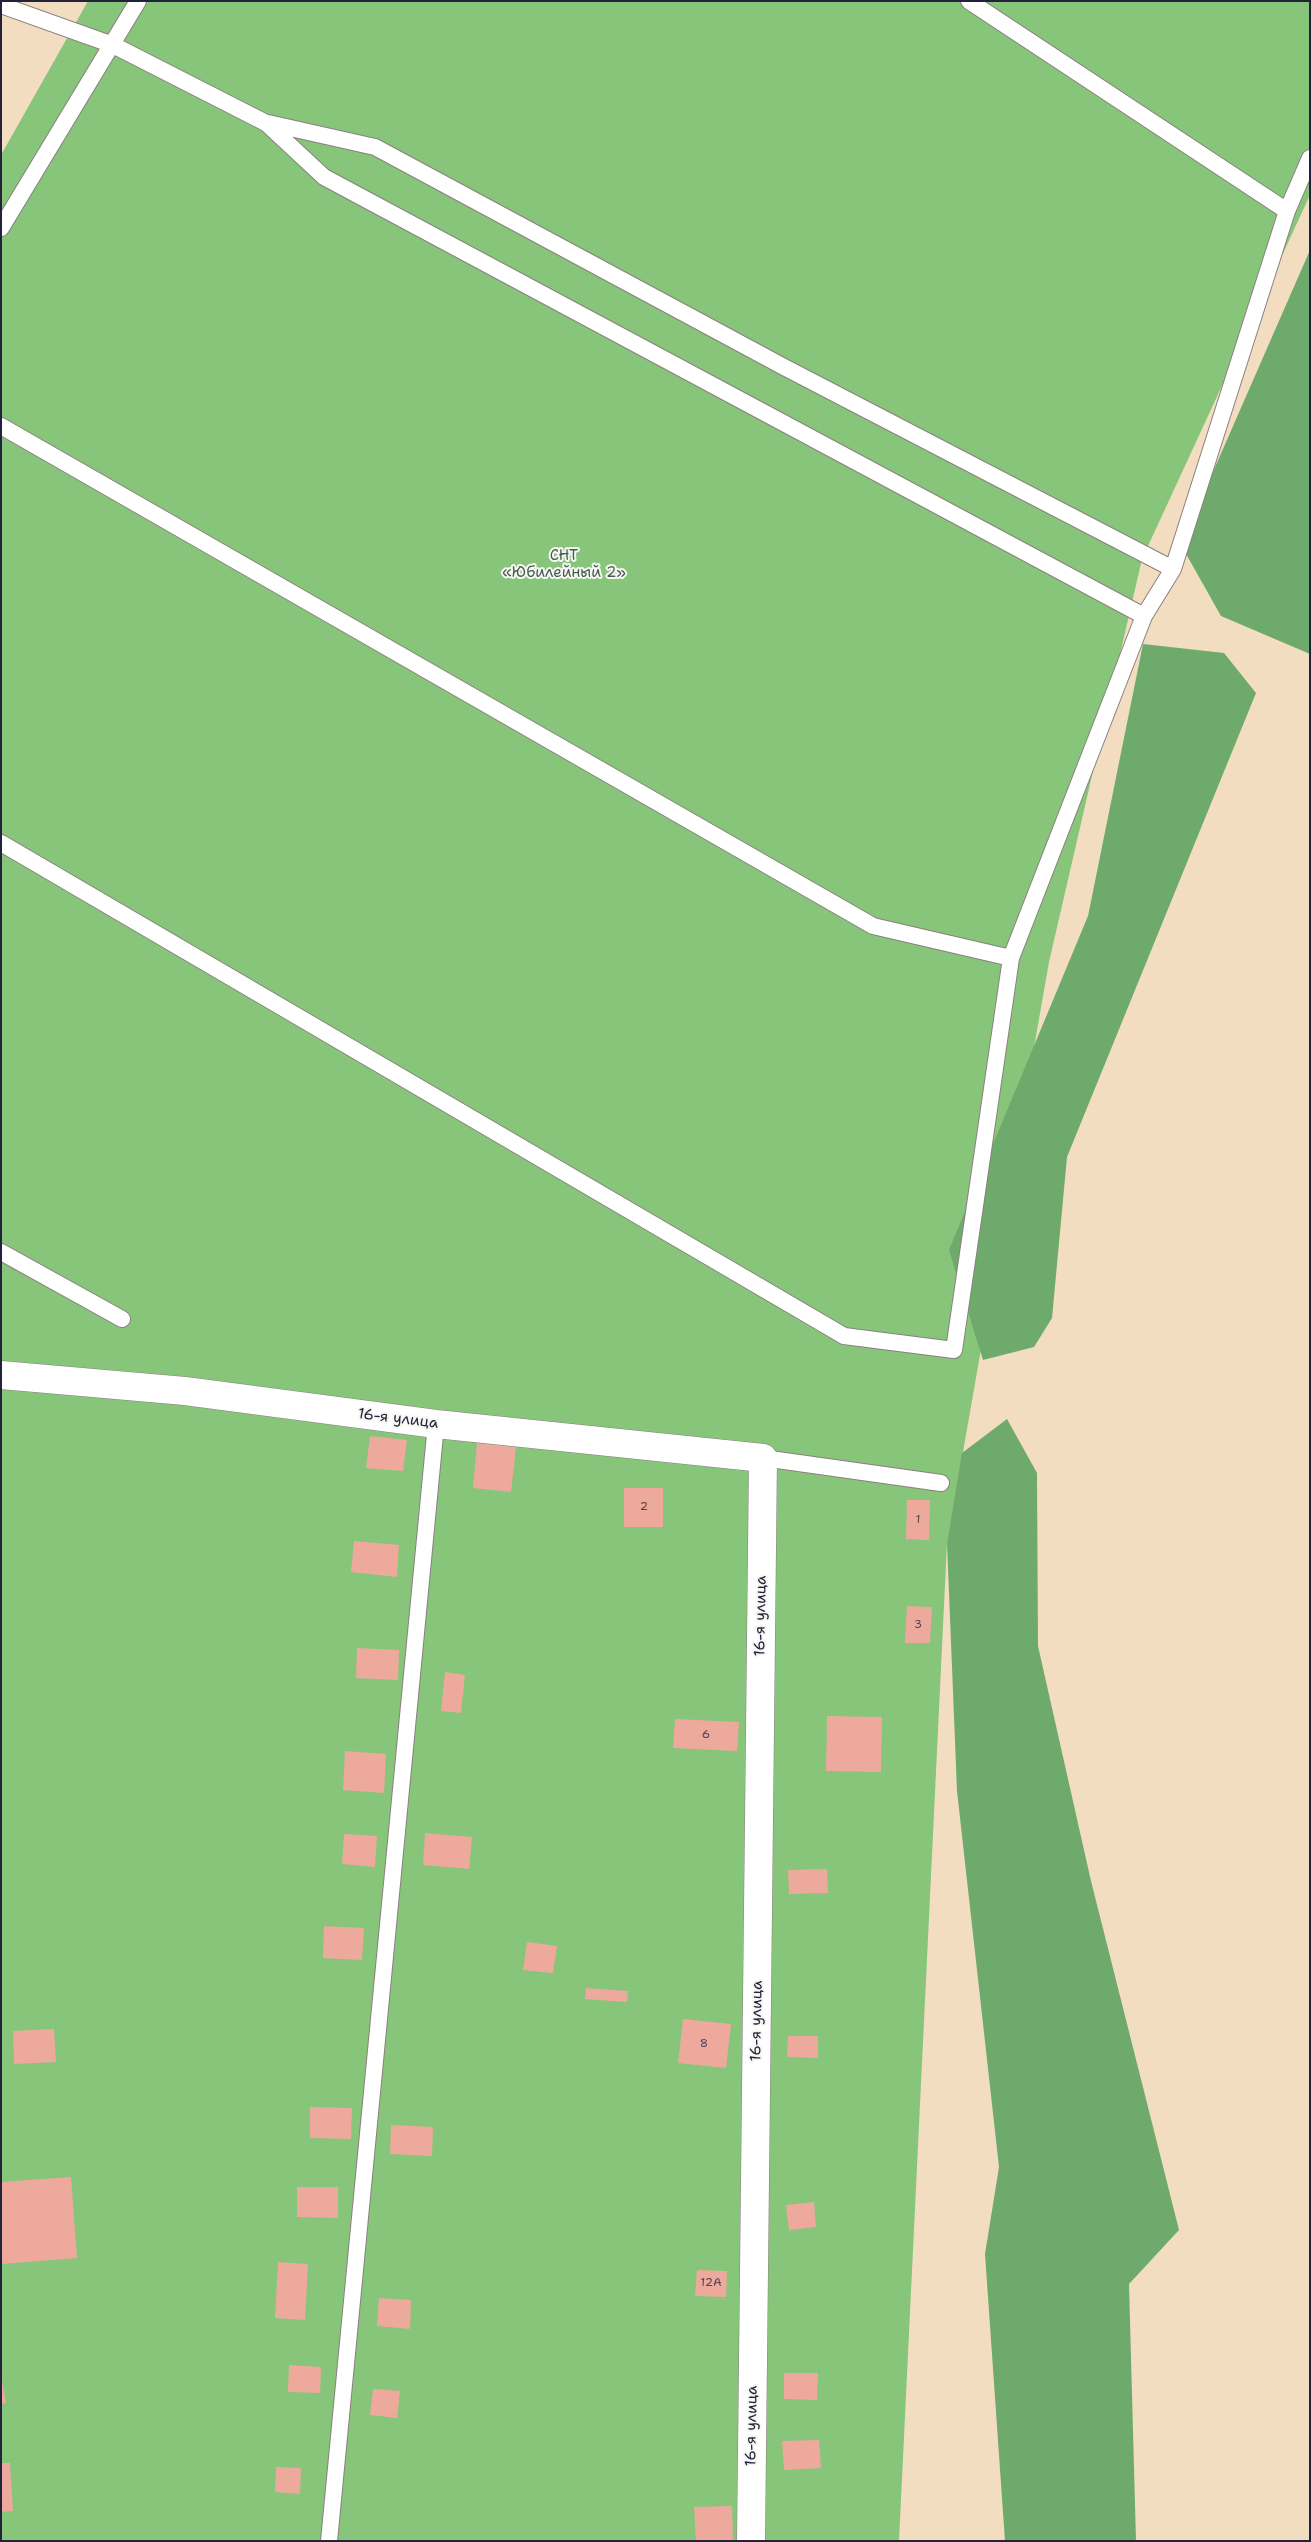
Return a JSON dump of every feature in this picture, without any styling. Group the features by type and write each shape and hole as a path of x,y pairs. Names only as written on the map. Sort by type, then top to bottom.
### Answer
{"street":[{"name":"16-я улица","path":"1,1375 185,1392 436,1424 762,1458 751,2541"}],"lane":[{"path":"1,228 138,1"},
{"path":"969,1 1287,211"},
{"path":"1,5 112,45 266,123 375,147 784,367 1173,569"},
{"path":"266,123 324,177 1144,616"},
{"path":"1,843 844,1336 954,1350 1011,958 1144,616 1173,569 1287,211 1310,158"},
{"path":"1,426 873,926 1011,958"},
{"path":"1,1252 122,1319"},
{"path":"328,2541 436,1424"},
{"path":"762,1458 941,1483"}],"green space":[{"name":"СНТ «Юбилейный 2»","path":"88,1 1310,1 1310,195 1142,559 1049,962 947,1543 899,2541 1,2541 1,155"},
{"path":"1310,250 1310,654 1221,616 1181,545"},
{"path":"1143,644 1224,653 1256,693 1067,1157 1052,1318 1034,1347 983,1360 949,1250 1088,916"},
{"path":"1007,1419 1037,1473 1038,1646 1091,1881 1179,2230 1129,2284 1136,2541 1005,2541 985,2254 999,2167 957,1791 947,1543 962,1453"}],"building":[{"path":"370,1436 407,1440 403,1471 366,1468"},
{"path":"477,1443 516,1447 511,1492 473,1488"},
{"path":"624,1488 663,1488 663,1527 624,1527"},
{"path":"907,1500 930,1500 929,1540 906,1539"},
{"path":"354,1541 399,1545 397,1577 351,1572"},
{"path":"907,1606 932,1607 930,1643 905,1643"},
{"path":"357,1648 399,1650 398,1680 356,1678"},
{"path":"445,1672 465,1675 461,1713 441,1711"},
{"path":"827,1716 882,1717 881,1772 826,1771"},
{"path":"675,1719 739,1722 737,1751 673,1748"},
{"path":"345,1751 386,1754 384,1793 343,1790"},
{"path":"425,1833 472,1837 469,1869 423,1865"},
{"path":"344,1834 377,1836 375,1867 342,1864"},
{"path":"827,1869 828,1893 789,1894 788,1870"},
{"path":"324,1926 364,1928 362,1960 323,1958"},
{"path":"527,1942 557,1946 553,1973 523,1970"},
{"path":"586,1988 628,1991 627,2002 585,1999"},
{"path":"683,2019 731,2024 726,2068 678,2063"},
{"path":"54,2029 56,2062 14,2064 13,2031"},
{"path":"788,2036 818,2036 818,2058 787,2057"},
{"path":"310,2107 352,2108 351,2139 310,2138"},
{"path":"391,2125 433,2127 432,2156 390,2154"},
{"path":"71,2177 77,2258 1,2264 1,2182"},
{"path":"297,2187 338,2187 338,2218 297,2217"},
{"path":"814,2202 816,2227 789,2230 786,2205"},
{"path":"278,2262 308,2264 305,2320 275,2318"},
{"path":"697,2270 727,2271 726,2297 695,2296"},
{"path":"379,2298 411,2300 410,2329 377,2326"},
{"path":"289,2365 321,2367 320,2393 288,2392"},
{"path":"784,2373 818,2373 817,2400 784,2399"},
{"path":"1,2375 6,2403 1,2404"},
{"path":"373,2389 400,2391 397,2418 370,2415"},
{"path":"819,2440 821,2468 784,2470 782,2441"},
{"path":"1,2463 10,2463 13,2511 1,2512"},
{"path":"276,2467 301,2468 300,2494 275,2492"},
{"path":"732,2506 733,2541 696,2541 694,2507"}]}
